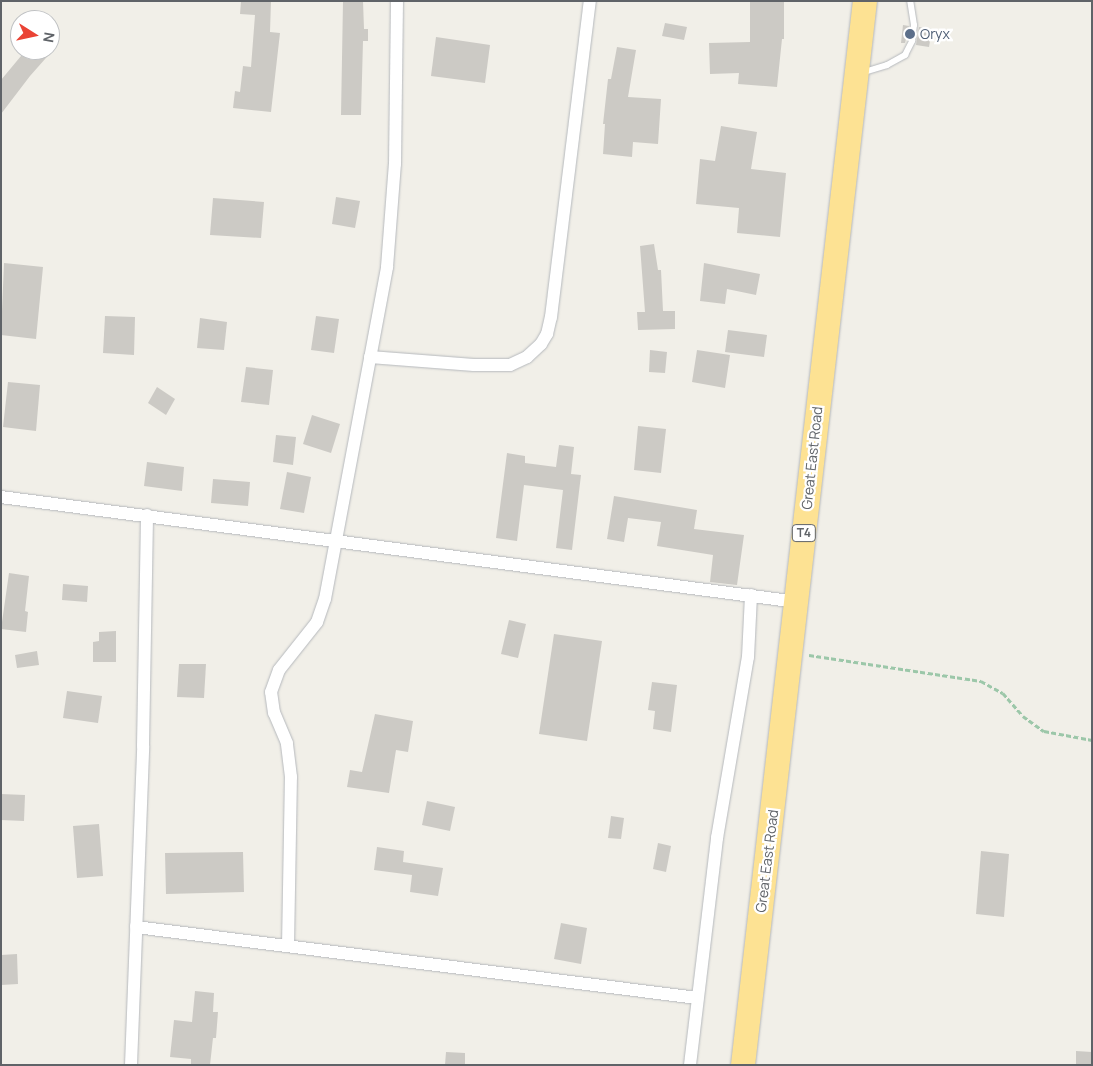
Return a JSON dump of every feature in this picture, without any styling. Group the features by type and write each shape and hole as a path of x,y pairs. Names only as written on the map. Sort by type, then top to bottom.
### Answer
{"highway":[{"name":"Great East Road","path":"743,1065 865,1"}],"street":[{"path":"288,946 291,777 287,743 274,713 271,692 278,670 317,622 325,600 370,357 388,258 395,164 397,1"},
{"path":"370,357 474,365 510,365 527,357 544,339 553,308 590,1"},
{"path":"1,497 797,602"},
{"path":"131,1065 143,746 147,515"},
{"path":"690,1065 717,838 748,657 751,595"},
{"path":"136,927 697,998"}],"lane":[{"path":"856,74 888,65 905,55 912,41 914,20 910,1"}],"path":[{"path":"790,652 981,681 1003,693 1023,716 1044,731 1092,740"}],"building":[{"path":"241,1 271,1 270,32 280,33 271,112 233,108 235,91 240,92 243,66 251,67 255,15 240,14"},
{"path":"343,1 363,1 364,29 368,29 368,41 363,41 361,115 341,115"},
{"path":"750,1 784,1 784,39 782,39 777,87 738,84 739,73 710,74 709,43 750,42"},
{"path":"665,23 687,27 684,40 662,36"},
{"path":"903,25 909,26 905,43 901,43"},
{"path":"919,27 932,29 929,47 916,45"},
{"path":"436,37 490,45 485,83 431,76"},
{"path":"617,47 636,50 628,97 661,99 658,144 633,142 632,157 603,154 605,124 603,124 608,79 611,79"},
{"path":"18,60 44,60 1,114 1,80"},
{"path":"721,126 757,132 751,169 786,173 780,237 737,233 739,208 696,204 700,159 715,161"},
{"path":"336,197 360,201 355,228 332,224"},
{"path":"213,198 264,202 261,238 210,235"},
{"path":"654,244 658,270 661,270 663,311 675,311 675,329 638,330 637,312 645,312 640,246"},
{"path":"4,263 43,267 36,339 1,335"},
{"path":"704,263 760,274 756,295 727,289 725,304 700,301"},
{"path":"105,316 135,317 134,355 103,353"},
{"path":"316,316 339,319 334,353 311,350"},
{"path":"200,318 227,322 224,350 197,348"},
{"path":"728,330 767,335 764,357 725,352"},
{"path":"650,350 667,352 665,373 649,372"},
{"path":"697,350 730,355 725,388 692,382"},
{"path":"246,367 273,370 269,405 241,402"},
{"path":"8,382 40,385 36,431 3,427"},
{"path":"157,387 175,399 166,415 148,403"},
{"path":"312,415 340,424 331,453 303,444"},
{"path":"638,426 666,429 661,473 634,470"},
{"path":"276,435 296,437 293,465 273,462"},
{"path":"559,445 574,447 571,474 581,475 572,550 556,548 563,490 524,485 517,541 496,538 507,453 525,456 525,463 556,467"},
{"path":"147,462 184,467 182,491 144,486"},
{"path":"287,472 311,477 304,513 280,509"},
{"path":"213,479 250,482 248,506 211,503"},
{"path":"614,496 697,510 694,529 744,535 737,585 710,582 713,555 657,546 661,522 628,518 624,542 607,539"},
{"path":"9,573 29,576 25,611 28,612 26,632 1,629"},
{"path":"63,584 88,586 87,602 62,600"},
{"path":"509,620 526,624 518,658 501,654"},
{"path":"116,631 116,662 93,662 93,642 99,641 99,632"},
{"path":"554,634 602,641 587,741 539,734"},
{"path":"37,651 39,665 17,668 15,655"},
{"path":"179,664 206,664 204,698 177,697"},
{"path":"652,682 677,685 671,732 653,729 655,711 648,710"},
{"path":"67,691 102,696 98,723 63,718"},
{"path":"375,714 413,721 408,752 396,750 389,793 347,787 350,770 362,772"},
{"path":"1,794 25,795 24,821 1,820"},
{"path":"427,801 455,807 450,831 422,825"},
{"path":"611,816 624,818 621,839 608,838"},
{"path":"99,824 103,876 77,878 73,826"},
{"path":"658,843 671,846 666,872 653,869"},
{"path":"377,847 404,851 403,862 443,868 438,896 410,892 412,875 374,870"},
{"path":"981,851 1009,854 1004,917 976,914"},
{"path":"243,852 244,892 166,894 165,853"},
{"path":"561,923 587,928 581,964 554,959"},
{"path":"17,954 18,984 1,985 1,955"},
{"path":"195,991 214,993 213,1012 218,1012 216,1038 213,1038 210,1065 191,1065 191,1059 170,1057 174,1020 192,1022"},
{"path":"1076,1051 1092,1052 1092,1065 1076,1065"},
{"path":"446,1052 465,1053 465,1065 445,1065"}],"place":[{"name":"Oryx","path":"910,34"}]}
